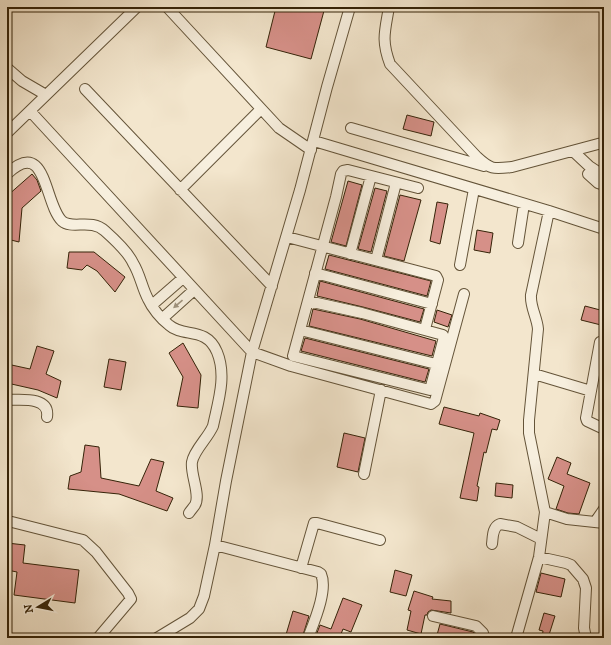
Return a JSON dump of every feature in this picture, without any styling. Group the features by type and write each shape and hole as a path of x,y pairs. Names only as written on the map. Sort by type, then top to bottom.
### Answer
{"street":[{"path":"7,133 137,7"},
{"path":"167,7 278,128 312,145 474,189 604,229"},
{"path":"157,638 190,618 199,609 204,596 216,545 226,481 252,352 287,238 350,7"},
{"path":"389,7 384,40 385,50 390,64 476,157 487,166"},
{"path":"7,68 22,81 46,95"},
{"path":"85,89 272,286"},
{"path":"180,190 261,109"},
{"path":"30,111 252,352 291,366 428,403 434,402 464,294"},
{"path":"351,128 498,168 512,167 604,143"},
{"path":"573,151 588,166 604,176"},
{"path":"7,174 13,168 22,164 32,164 38,168 55,209 62,220 67,224 97,225 104,230 130,258 152,305 162,318 170,326 200,335 210,341 217,350 222,367 222,379 213,426 194,455 192,462 197,496 196,504 188,512"},
{"path":"308,301 443,334 444,336 431,388 427,390 294,358 293,355 343,171 348,170 418,188"},
{"path":"588,174 598,183 604,185"},
{"path":"350,254 371,176"},
{"path":"376,260 396,183"},
{"path":"460,265 474,189"},
{"path":"518,243 524,204"},
{"path":"516,638 539,557 545,512 543,509 528,427 538,329 538,322 531,307 531,295 549,211"},
{"path":"287,238 436,276 438,280 425,329"},
{"path":"315,273 432,304"},
{"path":"152,305 183,278"},
{"path":"162,318 194,290"},
{"path":"300,330 436,364"},
{"path":"600,342 587,421 604,429"},
{"path":"534,374 591,390"},
{"path":"364,474 381,390"},
{"path":"7,400 34,400 39,402 46,408 47,417"},
{"path":"545,512 567,519 599,522 604,508"},
{"path":"8,521 83,540 96,552 128,592 131,599 98,638"},
{"path":"301,568 314,523 380,540"},
{"path":"492,544 495,528 500,524 517,527 541,539"},
{"path":"216,545 321,574 324,584 308,638"},
{"path":"539,557 571,565 583,579 586,588 584,628 586,638"},
{"path":"433,616 476,626 483,633 484,638"}],"building":[{"path":"276,7 325,7 311,59 266,47"},
{"path":"407,115 434,122 431,136 403,129"},
{"path":"32,174 37,180 41,191 22,208 19,242 7,239 7,196"},
{"path":"348,181 362,185 346,246 331,242"},
{"path":"375,188 387,191 371,252 358,249"},
{"path":"400,195 421,200 404,261 384,256"},
{"path":"437,202 448,204 440,244 430,241"},
{"path":"477,230 493,233 490,253 474,250"},
{"path":"69,252 94,252 125,277 115,292 97,271 87,265 82,270 67,268"},
{"path":"329,255 431,281 427,296 325,269"},
{"path":"320,281 424,309 420,322 317,296"},
{"path":"585,306 604,311 601,325 581,320"},
{"path":"313,309 360,319 436,341 432,356 309,326"},
{"path":"437,310 452,315 448,327 434,322"},
{"path":"305,338 429,369 425,382 301,351"},
{"path":"183,343 201,375 198,408 177,406 183,377 169,353"},
{"path":"37,346 54,351 46,374 61,381 57,398 38,390 7,383 7,364 30,369"},
{"path":"109,359 126,362 121,390 104,387"},
{"path":"444,407 479,416 480,413 500,420 497,430 492,429 486,453 484,452 477,486 479,487 477,501 460,498 474,433 439,424"},
{"path":"344,433 365,438 358,472 337,467"},
{"path":"85,445 99,447 101,478 139,486 151,459 164,462 156,491 173,498 167,511 119,494 68,489 70,476 81,472"},
{"path":"557,457 571,463 567,474 590,483 579,514 568,513 556,509 564,486 548,479"},
{"path":"496,483 513,485 512,498 495,496"},
{"path":"7,543 25,545 23,563 79,570 75,603 14,595 17,572 7,570"},
{"path":"395,570 412,575 406,596 390,592"},
{"path":"541,573 565,579 561,597 536,592"},
{"path":"414,591 433,597 432,599 451,601 451,613 431,610 427,615 425,615 421,634 407,630 411,611 408,610"},
{"path":"343,598 362,605 351,632 343,629 341,634 351,638 315,638 320,625 331,629"},
{"path":"293,611 309,616 302,638 285,638"},
{"path":"544,613 555,616 548,638 542,638 543,631 539,630"},
{"path":"440,624 473,632 476,635 475,638 445,638 437,635"}]}
